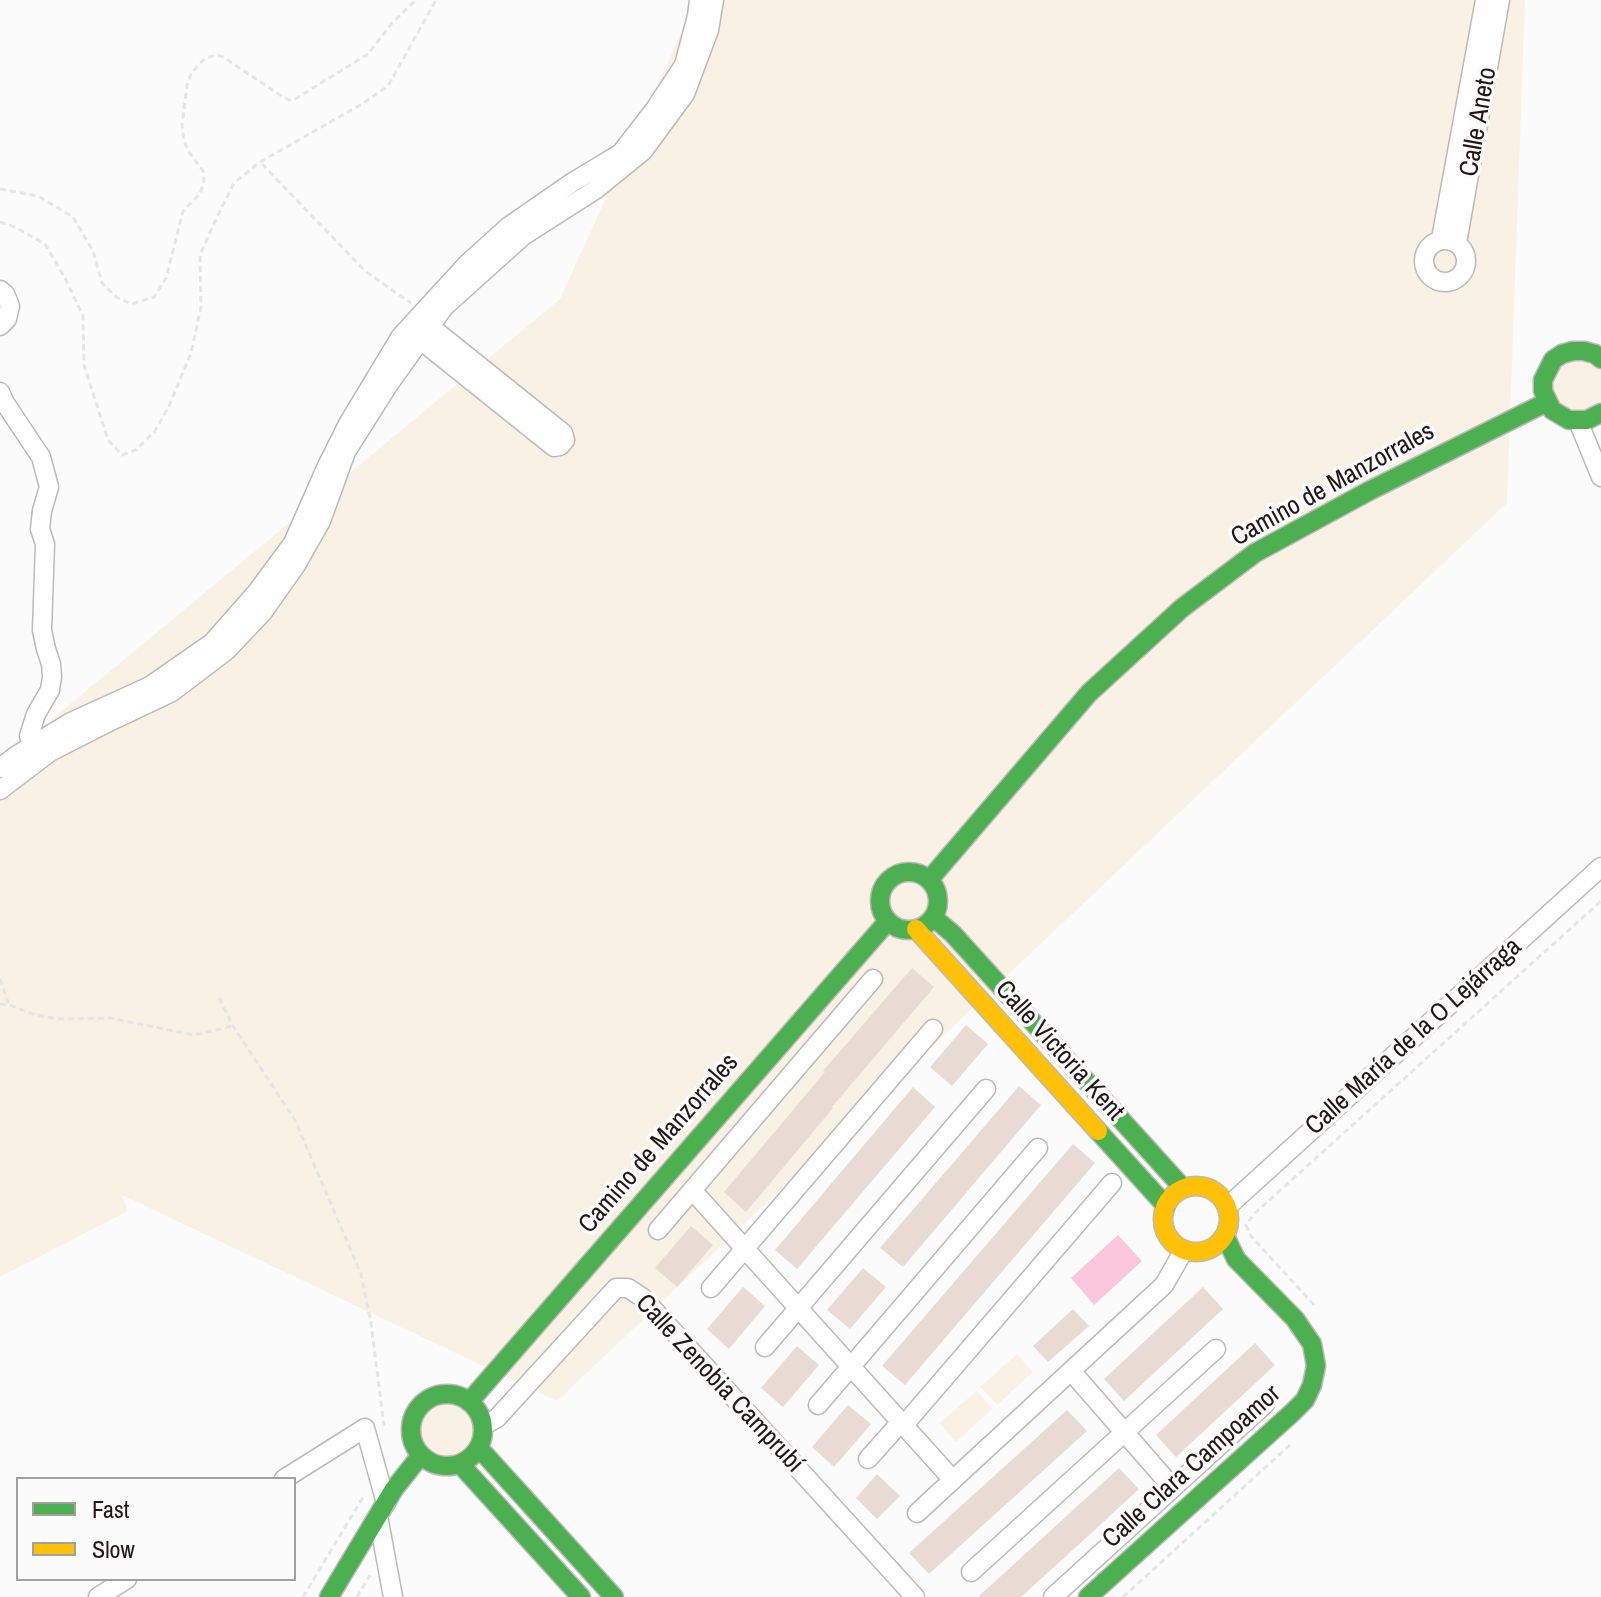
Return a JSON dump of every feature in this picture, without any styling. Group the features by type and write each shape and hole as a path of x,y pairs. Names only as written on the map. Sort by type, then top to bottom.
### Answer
{"street":[{"path":"420,325 467,264 508,227 621,153 684,65 699,0"},
{"path":"0,790 71,722 150,686 212,643 256,593 293,543 348,424 401,336 444,307 523,236 595,190 643,151 685,94 709,30 714,0"},
{"name":"Calle Aneto","path":"1485,0 1449,241 1500,0"},
{"path":"0,290 10,306 7,319 0,326"},
{"path":"420,325 563,433 565,440 554,447 420,325"},
{"path":"1601,359 1584,351 1562,354 1553,360 1543,380 1547,402 1560,416 1578,421 1601,413"},
{"path":"0,392 41,457 49,487 40,529 45,544 42,630 52,677 50,690 36,714 29,736 38,751"},
{"name":"Camino de Manzorrales","path":"929,880 1089,693 1182,608 1255,553 1369,491 1547,402"},
{"path":"1578,421 1601,477"},
{"path":"0,768 38,751"},
{"name":"Calle María de la O Lejárraga","path":"1227,1207 1601,867"},
{"path":"902,873 921,874 935,888 938,898 933,917 916,929 901,929 888,921 880,903 885,884 902,873"},
{"name":"Calle Victoria Kent","path":"933,917 953,934 1183,1188"},
{"name":"Camino de Manzorrales","path":"469,1402 888,921"},
{"name":"Calle Victoria Kent","path":"916,929 1166,1206"},
{"path":"658,1230 873,979"},
{"path":"711,1288 933,1029"},
{"path":"765,1347 986,1089"},
{"path":"818,1405 1038,1148"},
{"path":"868,1459 1112,1183"},
{"path":"1204,1187 1214,1191 1227,1207 1230,1217 1225,1236 1210,1250 1184,1250 1168,1236 1164,1226 1166,1206 1183,1188 1204,1187"},
{"path":"692,1190 953,1480"},
{"path":"1225,1236 1236,1259"},
{"path":"917,1513 1164,1285 1184,1250"},
{"path":"1210,1250 1236,1259"},
{"name":"Calle Clara Campoamor","path":"1088,1597 1293,1412 1305,1400 1312,1385 1316,1366 1312,1344 1295,1319 1236,1259"},
{"name":"Calle Zenobia Camprubí","path":"483,1426 497,1418 616,1288 628,1288 643,1298 915,1597"},
{"path":"971,1572 1216,1349"},
{"path":"1071,1371 1173,1488"},
{"path":"447,1394 469,1402 481,1417 483,1426 483,1438 471,1458 450,1466 439,1465 421,1455 411,1433 417,1410 435,1396 447,1394"},
{"path":"1053,1597 1265,1404"},
{"path":"287,1477 365,1428 377,1473 393,1597"},
{"path":"479,1448 614,1597"},
{"path":"329,1597 394,1489 421,1455"},
{"path":"460,1464 581,1597"},
{"path":"98,1597 124,1581"}],"path":[{"path":"0,189 38,196 73,217 93,251 102,283 116,297 131,304 154,297 166,278 183,211 200,194 204,181 203,171 184,141 182,125 187,85 200,63 216,55 223,57 283,97 295,99 368,54 392,23 416,0"},
{"path":"0,222 45,244 83,316 84,365 108,440 122,455 136,450 155,431 191,353 201,307 200,255 234,183 260,162 388,86 436,0"},
{"path":"260,162 420,325"},
{"path":"1314,1305 1250,1235 1246,1225 1254,1214 1601,901"},
{"path":"0,979 9,1005"},
{"path":"219,998 233,1026 295,1120 361,1274 371,1323 385,1431"},
{"path":"0,1004 60,1019 110,1018 194,1035 233,1026"},
{"path":"1123,1597 1291,1444"},
{"path":"303,1597 377,1473"}],"shaded area":[{"path":"696,0 1525,0 1507,503 557,1401 122,1195 128,1211 0,1277 0,762 560,299"},
{"path":"1577,357 1601,370 1601,402 1591,412 1563,410 1550,379 1554,370"},
{"path":"1118,1235 1142,1261 1094,1305 1071,1278"},
{"path":"1017,1354 1033,1372 997,1405 980,1387"},
{"path":"977,1391 992,1409 956,1442 939,1423"},
{"path":"447,1403 466,1411 474,1430 466,1449 447,1457 428,1449 420,1430 428,1411"}],"building":[{"path":"912,968 934,987 746,1212 724,1192"},
{"path":"966,1025 988,1044 952,1086 930,1067"},
{"path":"1019,1086 1041,1105 903,1267 880,1248"},
{"path":"913,1087 935,1107 797,1269 775,1250"},
{"path":"1073,1144 1095,1163 905,1385 882,1366"},
{"path":"691,1226 713,1245 677,1287 655,1268"},
{"path":"863,1268 886,1287 850,1329 827,1310"},
{"path":"743,1287 765,1306 729,1349 707,1329"},
{"path":"1203,1287 1223,1309 1124,1401 1104,1379"},
{"path":"1073,1309 1089,1326 1048,1362 1033,1346"},
{"path":"1255,1343 1275,1365 1176,1457 1156,1435"},
{"path":"797,1346 819,1365 783,1407 761,1388"},
{"path":"848,1405 871,1424 834,1467 812,1447"},
{"path":"1067,1410 1087,1431 929,1574 909,1553"},
{"path":"1119,1468 1139,1489 1098,1527 1021,1597 978,1597"},
{"path":"877,1474 900,1496 877,1519 856,1498"}],"traffic: fast":[{"path":"1601,359 1584,351 1562,354 1553,360 1543,380 1543,391 1552,410 1569,420 1587,420 1601,413"},
{"path":"929,880 1089,693 1182,608 1255,553 1369,491 1547,402"},
{"path":"909,872 920,874 929,881 936,890 938,901 936,912 929,921 920,928 909,930 898,928 889,921 882,912 880,901 882,890 889,881 898,874 909,872"},
{"path":"933,917 953,934 1183,1188"},
{"path":"469,1402 888,921"},
{"path":"1098,1131 1166,1206"},
{"path":"1088,1597 1293,1412 1305,1400 1312,1385 1316,1366 1312,1344 1295,1319 1236,1259 1225,1236"},
{"path":"447,1394 467,1400 477,1410 483,1430 477,1450 467,1460 447,1466 427,1460 417,1450 411,1430 417,1410 427,1400 447,1394"},
{"path":"479,1448 614,1597"},
{"path":"329,1597 394,1489 421,1455"},
{"path":"460,1464 581,1597"}],"traffic: slow":[{"path":"916,929 1098,1131"},
{"path":"1196,1186 1209,1188 1224,1201 1229,1219 1227,1232 1214,1247 1196,1252 1183,1250 1168,1237 1163,1219 1165,1206 1178,1191 1196,1186"}]}
